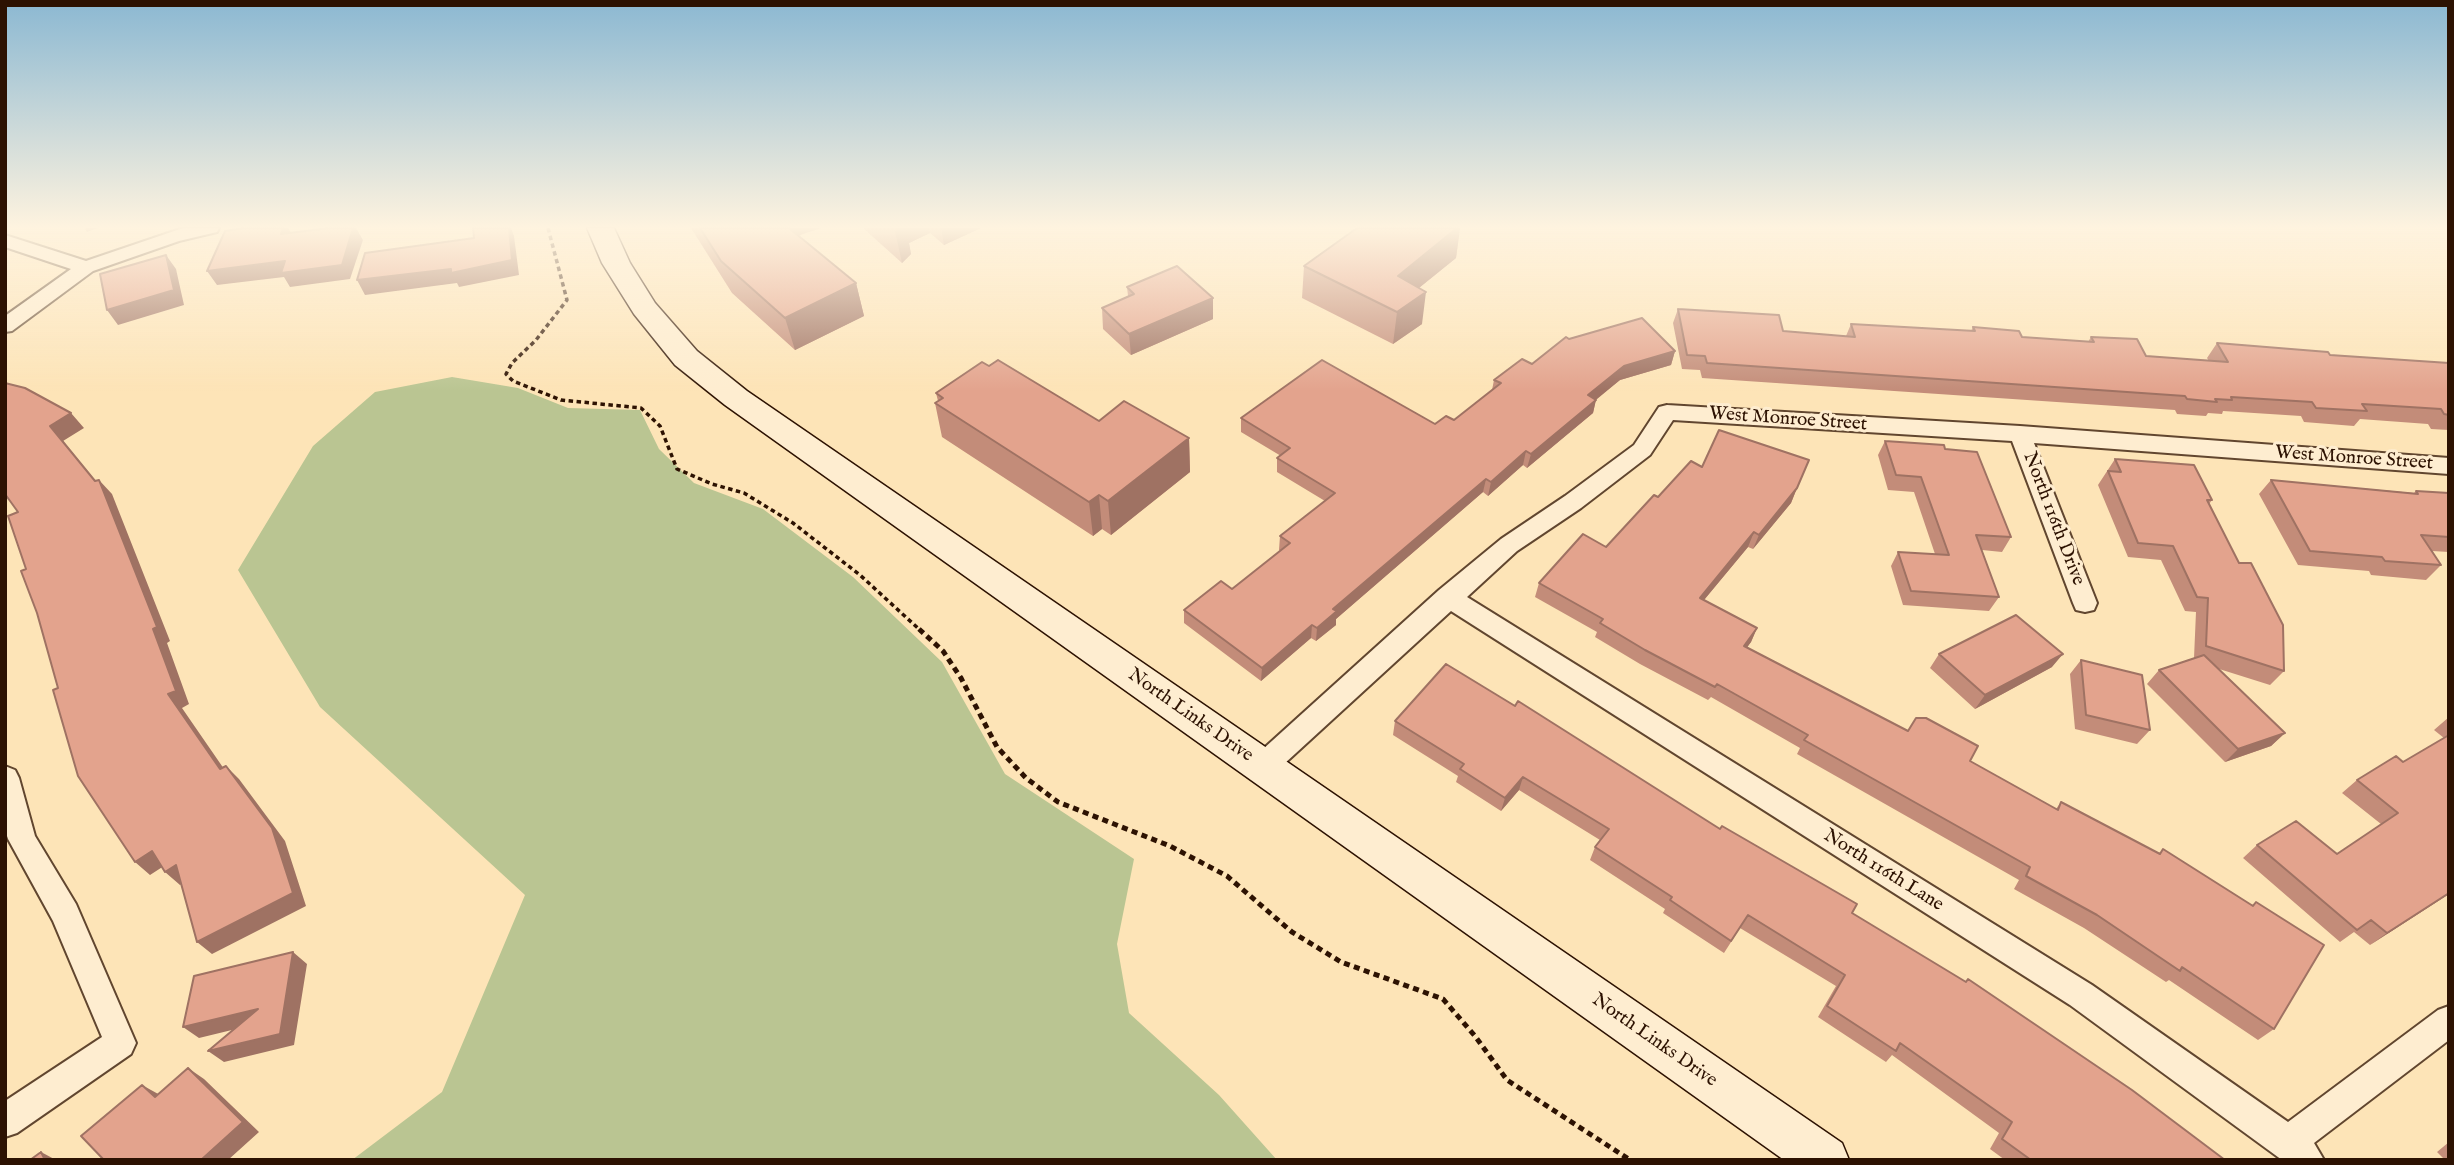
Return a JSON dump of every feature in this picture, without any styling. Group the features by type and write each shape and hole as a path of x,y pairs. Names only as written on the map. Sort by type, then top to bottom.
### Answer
{"street":[{"path":"5,326 65,282"},
{"name":"North Links Drive","path":"628,282 644,308 686,358 736,398 1825,1160"},
{"name":"West Monroe Street","path":"1262,767 1448,597 1509,545 1573,502 1642,450 1667,412 2020,434 2449,466"},
{"name":"North 116th Drive","path":"2020,434 2085,603"},
{"name":"North 116th Lane","path":"1448,597 2081,995 2297,1151"},
{"path":"5,778 22,839 65,914 120,1043 5,1121"},
{"path":"2297,1151 2449,1021"}],"path":[{"path":"563,282 568,300 536,340 512,363 506,374 513,381 561,400 640,408 660,426 677,469 712,484 744,493 793,523 860,575 943,651 961,678 997,747 1026,778 1058,802 1170,846 1227,876 1292,932 1341,962 1443,999 1475,1036 1507,1080 1630,1160"}],"green space":[{"path":"452,377 518,388 568,408 640,410 659,449 694,483 763,509 853,577 942,662 1005,774 1134,859 1117,944 1129,1013 1219,1095 1277,1160 352,1160 442,1092 525,895 320,707 238,570 313,446 375,392"}],"building":[{"path":"102,282 172,282 174,290 107,310"},
{"path":"745,282 856,283 785,318"},
{"path":"1138,282 1195,282 1213,298 1129,334 1102,308 1134,294 1127,287"},
{"path":"1337,282 1409,282 1426,292 1397,312"},
{"path":"1678,309 1779,315 1783,331 1855,337 1851,324 1975,331 1973,327 2019,331 2022,337 2094,342 2091,337 2137,339 2146,356 2228,362 2217,343 2328,352 2330,355 2449,363 2449,415 2444,414 2441,409 2362,404 2367,411 2316,408 2312,402 2231,397 2232,400 2215,399 2217,402 2187,399 2185,396 1707,363 1705,356 1687,355"},
{"path":"1642,318 1675,351 1624,366 1588,395 1596,400 1531,454 1526,451 1491,482 1486,479 1333,609 1337,611 1317,628 1312,625 1262,668 1184,610 1221,581 1232,589 1290,543 1280,536 1335,493 1277,458 1290,448 1241,418 1322,360 1435,424 1446,416 1454,420 1501,383 1494,380 1522,359 1532,364 1566,337 1569,339"},
{"path":"998,360 1099,421 1124,401 1189,438 1108,501 1099,495 1089,502 935,403 943,398 936,393 982,362 989,366"},
{"path":"5,383 25,388 71,413 50,426 95,481 99,480 157,627 153,629 176,691 168,694 220,769 226,766 272,828 293,893 197,942 176,865 165,872 152,851 135,862 78,776 53,690 58,688 37,613 21,571 26,569 8,516 18,512 5,494"},
{"path":"1719,430 1809,460 1797,488 1759,535 1754,532 1700,598 1757,628 1744,646 1908,731 1916,718 1926,718 1978,746 1970,761 2058,810 2061,802 2160,854 2163,849 2253,906 2256,902 2324,945 2274,1029 2182,967 2180,971 2097,915 2026,876 2030,867 1804,740 1808,735 1717,684 1715,687 1645,650 1600,623 1603,619 1539,583 1583,534 1606,547 1654,495 1658,497 1691,461 1702,467"},
{"path":"1885,441 1944,445 1945,449 1977,452 2011,537 1976,535 1999,597 1911,591 1898,552 1949,555 1921,477 1896,475"},
{"path":"2115,459 2194,465 2212,500 2207,500 2239,563 2251,563 2283,625 2284,671 2206,646 2208,598 2197,597 2173,546 2138,543 2108,471 2121,472"},
{"path":"2271,480 2418,494 2416,491 2449,493 2449,537 2421,535 2441,565 2310,551"},
{"path":"2016,615 2063,654 1985,695 1939,654"},
{"path":"2204,655 2285,733 2238,749 2159,670"},
{"path":"2081,660 2142,675 2150,730 2086,715"},
{"path":"1446,664 1515,706 1518,701 1720,829 1722,826 1857,904 1852,913 1966,982 1968,979 2132,1090 2225,1160 2031,1160 2002,1139 2012,1122 1900,1043 1896,1051 1827,1006 1845,975 1748,915 1731,941 1670,900 1672,897 1595,847 1609,829 1523,777 1505,798 1460,769 1464,764 1395,721"},
{"path":"2449,735 2449,893 2387,933 2371,920 2357,930 2257,845 2296,821 2337,854 2398,813 2357,780 2396,756 2403,762"},
{"path":"293,952 280,1034 208,1051 258,1009 183,1027 194,976"},
{"path":"188,1068 243,1122 201,1160 104,1160 81,1136 142,1085 155,1097"},
{"path":"41,1152 45,1160 30,1160"}]}
